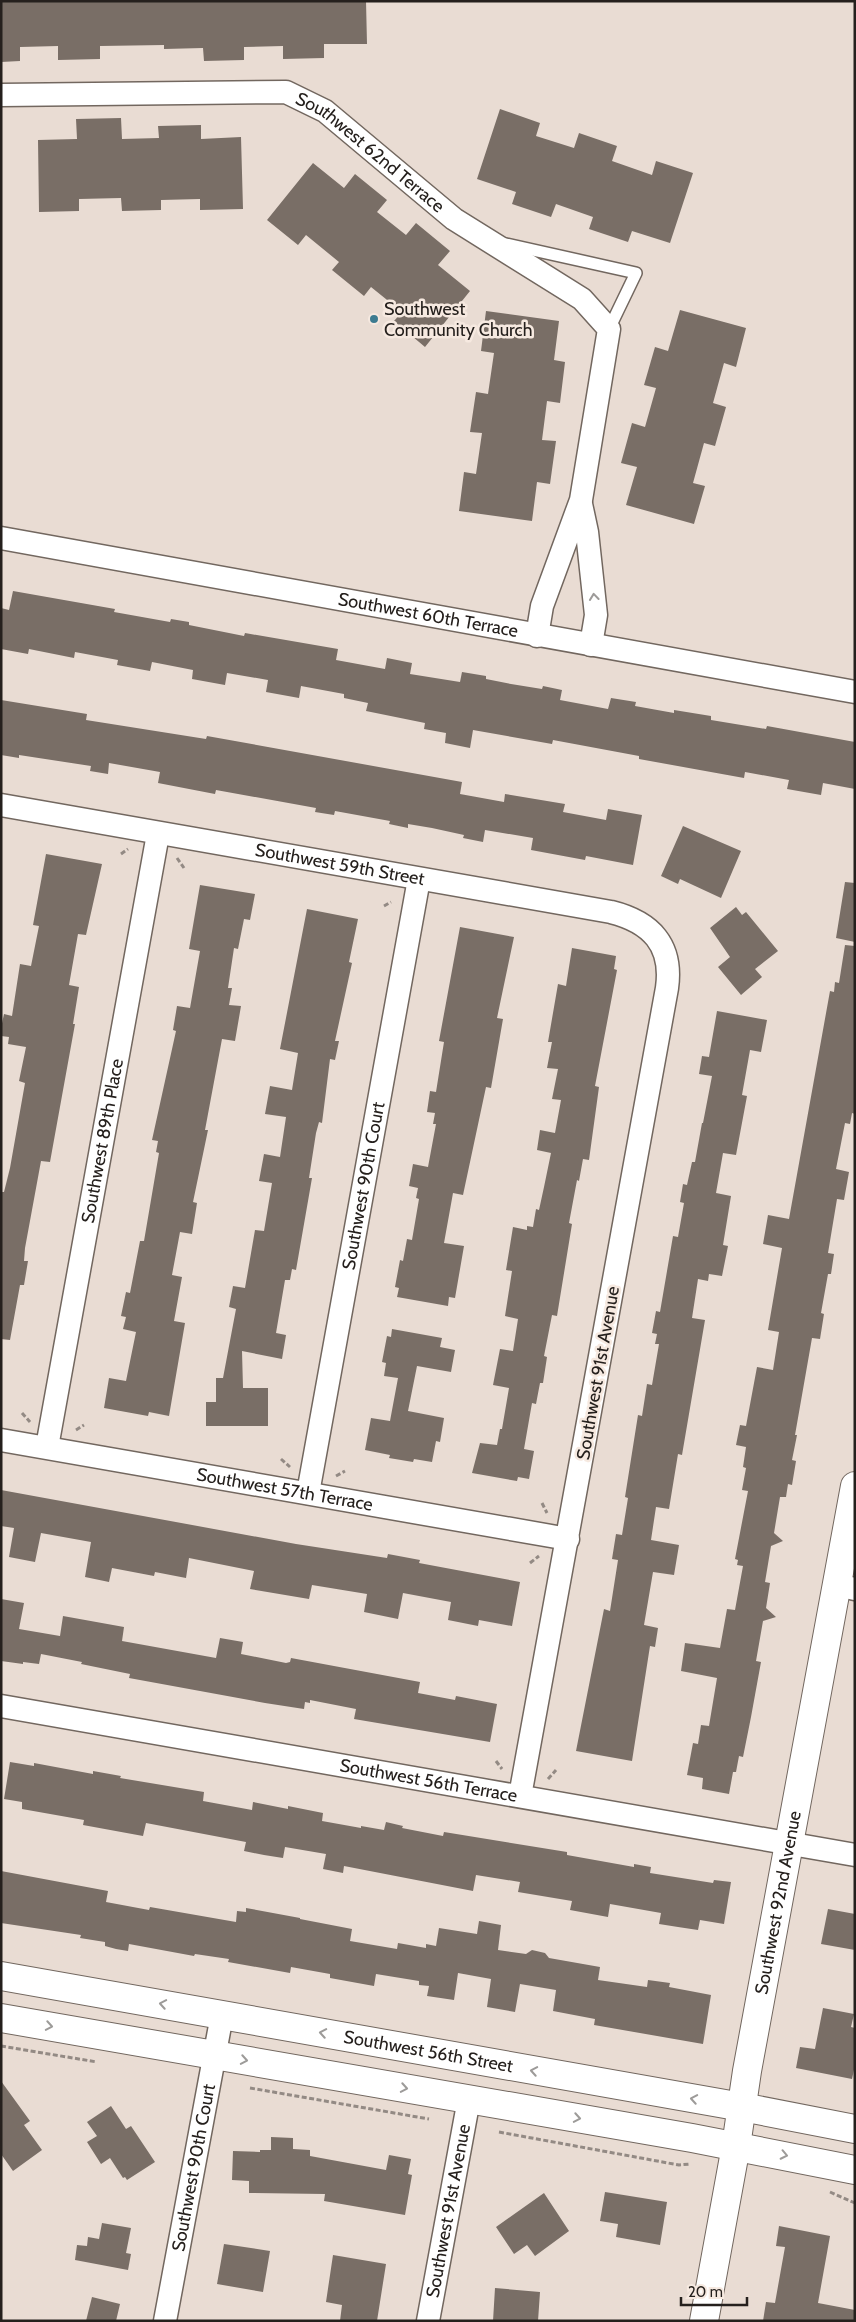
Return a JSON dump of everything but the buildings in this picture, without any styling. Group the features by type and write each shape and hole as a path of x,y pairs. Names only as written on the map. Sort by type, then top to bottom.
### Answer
{"main road":[{"name":"Southwest 92nd Avenue","path":"704,2321 736,2146 746,2071 789,1843 846,1587 855,1486"},
{"name":"Southwest 56th Street","path":"1,1976 742,2107 855,2129"},
{"path":"1,2018 736,2146 855,2170"}],"street":[{"name":"Southwest 62nd Terrace","path":"1,95 286,92 325,111 454,219 582,298 609,329"},
{"path":"537,636 542,606 581,500 609,329"},
{"path":"581,500 587,532 596,615 591,645"},
{"name":"Southwest 60th Terrace","path":"1,538 855,692"},
{"name":"Southwest 59th Street","path":"1,805 626,916 649,930 664,949"},
{"name":"Southwest 89th Place","path":"47,1447 158,834"},
{"name":"Southwest 90th Court","path":"308,1493 419,879"},
{"name":"Southwest 91st Avenue","path":"520,1796 668,988 668,968 664,949"},
{"name":"Southwest 57th Terrace","path":"1,1440 568,1539"},
{"name":"Southwest 56th Terrace","path":"1,1706 855,1855"},
{"name":"Southwest 90th Court","path":"165,2321 222,2015"},
{"name":"Southwest 91st Avenue","path":"428,2321 469,2099"}],"lane":[{"path":"486,240 636,273 609,329"}],"path":[{"path":"176,857 184,868"},
{"path":"384,906 394,900"},
{"path":"22,1413 31,1422"},
{"path":"75,1431 84,1425"},
{"path":"281,1459 290,1467"},
{"path":"335,1477 345,1471"},
{"path":"542,1503 547,1514"},
{"path":"530,1564 539,1556"},
{"path":"496,1761 502,1770"},
{"path":"547,1779 556,1770"},
{"path":"246,2087 418,2119 435,2120"},
{"path":"494,2130 511,2135 679,2165 697,2164"}],"place":[{"name":"Southwest Community Church","path":"374,319"}]}
